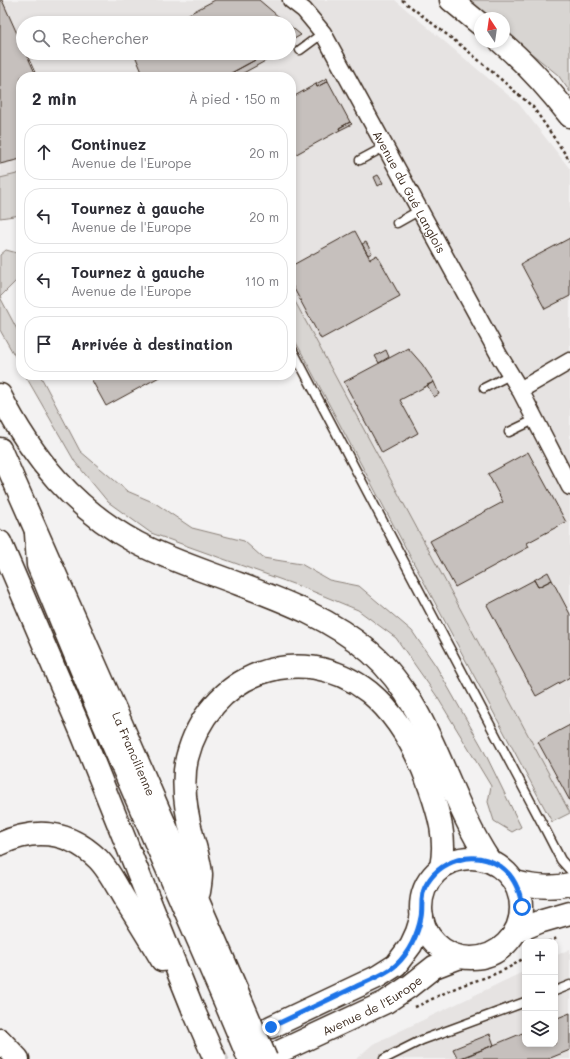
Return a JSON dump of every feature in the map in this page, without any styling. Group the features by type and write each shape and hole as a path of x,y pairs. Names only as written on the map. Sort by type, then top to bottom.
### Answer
{"main road":[{"path":"452,0 474,19"},
{"path":"508,48 550,91 570,116"},
{"path":"0,394 10,415 48,471 64,489 102,521 137,542 173,558 290,603 317,615 344,631 371,653 389,671 415,708 437,752 471,830 489,860"},
{"name":"La Francilienne","path":"0,449 198,901 230,994 274,1055"},
{"path":"36,533 38,565 104,724 230,994 249,1059"},
{"path":"0,542 81,731 193,1009 215,1059"},
{"path":"198,901 201,874 189,824 185,794 187,760 191,745 198,728 207,713 220,697 236,684 254,675 272,669 293,666 313,668 336,673 369,693 385,708 418,759 438,811 444,844 441,867"},
{"path":"0,844 16,837 37,833 59,835 77,842 99,860 193,1009"},
{"name":"Avenue de l'Europe","path":"476,857 489,860 504,869 515,882 520,894 522,907 520,920 515,932 508,943 498,951 486,956 473,958 460,957 446,952 435,942 426,930 422,916 421,902 424,889 431,877 441,867 452,861 476,857"},
{"path":"515,882 531,886 551,888 570,884"},
{"name":"Avenue de l'Europe","path":"515,932 539,922 570,913"},
{"name":"Avenue de l'Europe","path":"271,1027 377,977 396,965 411,945 422,916"},
{"name":"Avenue de l'Europe","path":"274,1055 386,1002 410,986 434,967 460,957"},
{"path":"0,1040 18,1059"}],"street":[{"name":"Avenue du Gué Langlois","path":"291,0 304,10 323,33 520,390 534,420 568,479"},
{"path":"520,390 570,361"}],"lane":[{"path":"300,50 323,33"},
{"path":"360,160 386,146"},
{"path":"397,223 420,210"},
{"path":"296,356 561,860 570,870"},
{"path":"484,388 510,374"},
{"path":"509,432 534,420"},
{"path":"558,990 570,985"},
{"path":"384,1059 422,1040 522,1003"}],"path":[{"path":"402,0 468,51 533,107 570,161"}],"shaded area":[{"path":"0,0 395,0 519,104 570,169 570,813 296,303 296,72 16,72 16,174 0,178"},
{"path":"466,0 570,0 570,92 558,75 510,36 510,12 481,12"},
{"path":"16,174 16,216 0,218 0,178"},
{"path":"6,250 16,253 16,281 0,297 0,255"},
{"path":"0,297 16,327 16,358 0,330"},
{"path":"296,303 570,813 552,822 296,342"},
{"path":"28,380 43,380 80,451 127,491 155,503 192,528 244,541 263,558 301,564 329,580 359,586 412,631 436,666 482,747 521,827 512,832 494,821 488,802 491,786 436,695 396,638 358,610 307,589 151,533 108,502 75,462"},
{"path":"570,949 570,1059 356,1059 373,1044 522,972 522,1047 558,1047 558,955"}],"building":[{"path":"0,0 2,0 16,31 16,60 29,60 35,72 16,72 16,160 0,164"},
{"path":"215,0 259,0 278,16 185,16"},
{"path":"296,31 301,35 296,38"},
{"path":"137,60 255,60 233,72 142,72"},
{"path":"255,60 267,60 245,72 233,72"},
{"path":"327,78 328,81 317,87 316,84"},
{"path":"328,81 350,122 339,128 340,130 296,154 296,95 316,84 317,87"},
{"path":"350,122 352,124 340,130 339,128"},
{"path":"378,175 383,183 378,186 374,177"},
{"path":"355,231 370,259 377,255 400,296 321,339 296,292 296,263"},
{"path":"570,238 570,296 545,309 521,264"},
{"path":"366,242 372,253 368,255 362,244"},
{"path":"408,348 422,364 434,382 400,400 418,433 382,453 344,382"},
{"path":"386,350 389,357 379,363 375,356"},
{"path":"92,380 154,380 106,406"},
{"path":"434,382 439,394 434,397 427,385"},
{"path":"528,452 566,522 527,543 529,547 455,587 430,541 503,502 488,474"},
{"path":"548,572 552,580 538,587 534,580"},
{"path":"534,580 538,587 552,580 570,614 570,677 536,696 487,605"},
{"path":"570,725 570,801 538,742"},
{"path":"570,1013 570,1050 548,1059 460,1059 522,1033 522,1047 558,1047 558,1018"},
{"path":"490,1034 494,1045 458,1059 453,1049"}],"tunnel":[{"path":"205,1059 259,1033"}],"route":[{"path":"271,1027 377,977 396,965 411,945 417,932 422,916 421,902 424,889 431,877 441,867 452,861 476,857 489,860 497,864 510,875 515,882 520,894 522,907"}]}
